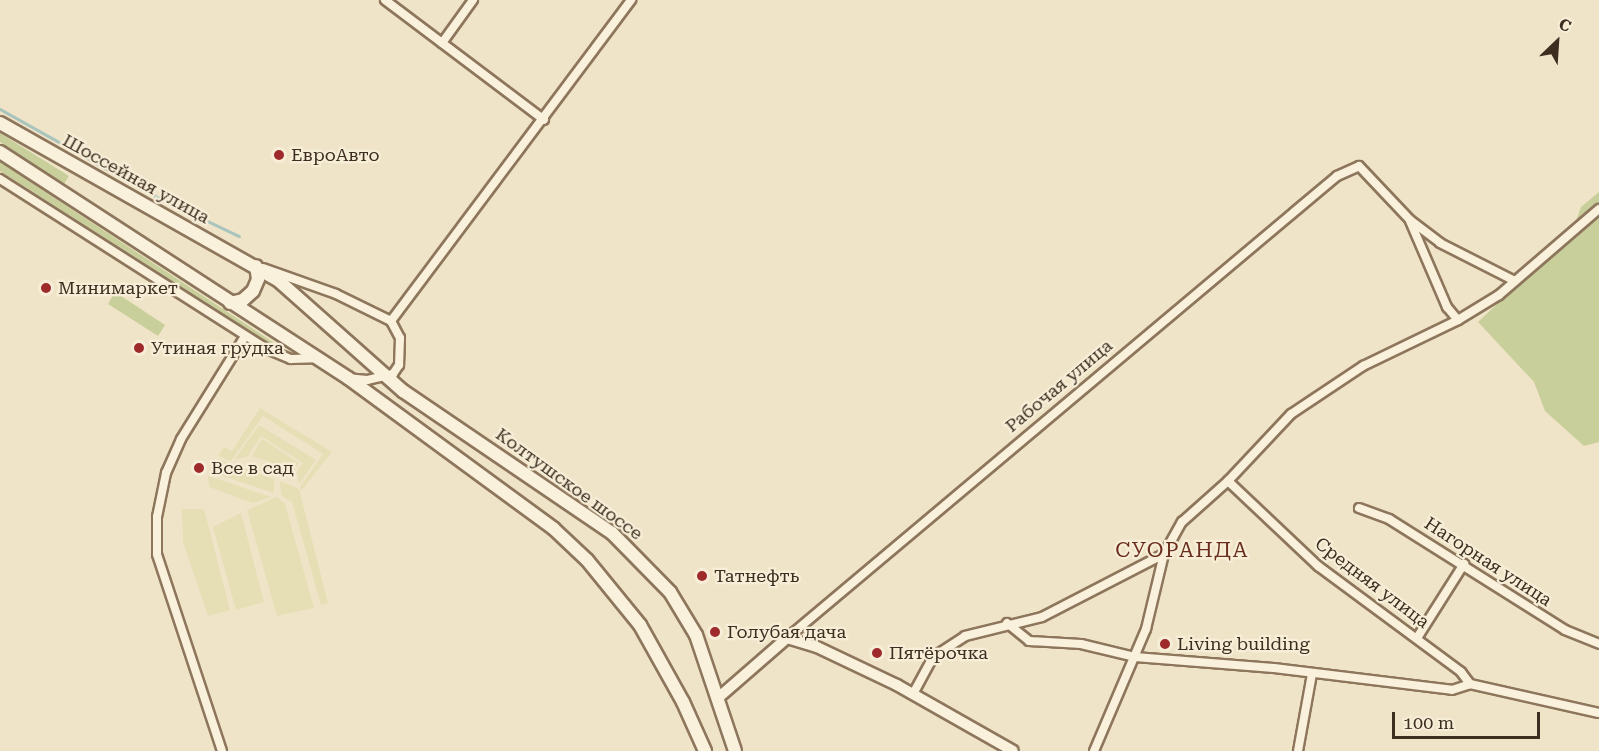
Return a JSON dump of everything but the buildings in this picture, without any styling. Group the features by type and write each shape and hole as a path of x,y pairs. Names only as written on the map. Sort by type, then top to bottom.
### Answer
{"main road":[{"name":"Шоссейная улица","path":"0,123 256,266"},
{"path":"0,152 348,378 523,505 587,560 617,593 651,642 705,751"},
{"path":"230,303 243,300 253,291 258,279 256,266"},
{"name":"Колтушское шоссе","path":"256,266 294,292 387,378 594,519 638,556 670,592 696,635 735,751"}],"street":[{"path":"384,0 544,120"},
{"path":"442,43 473,0"},
{"path":"391,321 544,120 631,0"},
{"name":"Рабочая улица","path":"787,638 1208,281 1336,176 1359,166 1410,220"},
{"path":"0,179 279,356 316,358"},
{"path":"1094,751 1135,657 1164,554 1182,522 1228,481 1291,414 1322,391 1363,366 1458,320 1515,281 1599,209"},
{"path":"1410,220 1440,243 1515,281"},
{"path":"1410,220 1447,307 1458,320"},
{"path":"256,266 325,290 391,321 400,338 399,365 387,378 348,378"},
{"path":"222,751 158,554 157,517 166,472 181,439 245,336"},
{"name":"Средняя улица","path":"1228,481 1318,566 1461,672 1470,684"},
{"name":"Нагорная улица","path":"1359,508 1389,519 1464,564 1565,630 1599,644"},
{"path":"913,694 933,657 965,636 1007,623 1042,618 1164,554"},
{"path":"1417,638 1464,564"},
{"path":"1007,623 1029,641 1081,644 1135,657 1452,690 1470,684 1599,713"},
{"path":"718,698 787,638 817,647 913,694 1013,751"},
{"path":"1298,751 1312,674"}],"shaded area":[{"path":"260,408 332,452 301,491 300,487 323,454 263,416 231,461 218,456 224,447 232,451"},
{"path":"259,425 316,460 299,484 297,472 303,463 261,436 248,456 234,460"},
{"path":"262,439 299,463 294,470 252,456"},
{"path":"217,459 274,479 274,493 211,472"},
{"path":"208,476 271,497 253,503 209,487"},
{"path":"280,481 299,489 328,603 321,605 292,502 281,495"},
{"path":"277,497 285,504 314,608 277,616 247,510"},
{"path":"182,509 204,509 230,610 208,616 183,542"},
{"path":"241,513 264,602 236,610 213,527"}],"green space":[{"path":"0,133 69,176 64,184 0,142"},
{"path":"0,162 282,348 282,351 0,171"},
{"path":"1599,192 1599,442 1584,446 1545,411 1534,382 1478,322 1571,235 1581,207"},
{"path":"115,292 165,325 158,336 108,304"}],"waterway":[{"path":"0,109 155,196 239,236"}],"place":[{"name":"ЕвроАвто","path":"279,155"},
{"name":"Минимаркет","path":"46,288"},
{"name":"Утиная грудка","path":"139,348"},
{"name":"Все в сад","path":"199,468"},
{"name":"Татнефть","path":"702,576"},
{"name":"Голубая дача","path":"715,632"},
{"name":"Living building","path":"1165,644"},
{"name":"Пятёрочка","path":"877,653"}],"district":[{"name":"СУОРАНДА","path":"1182,550"}]}
